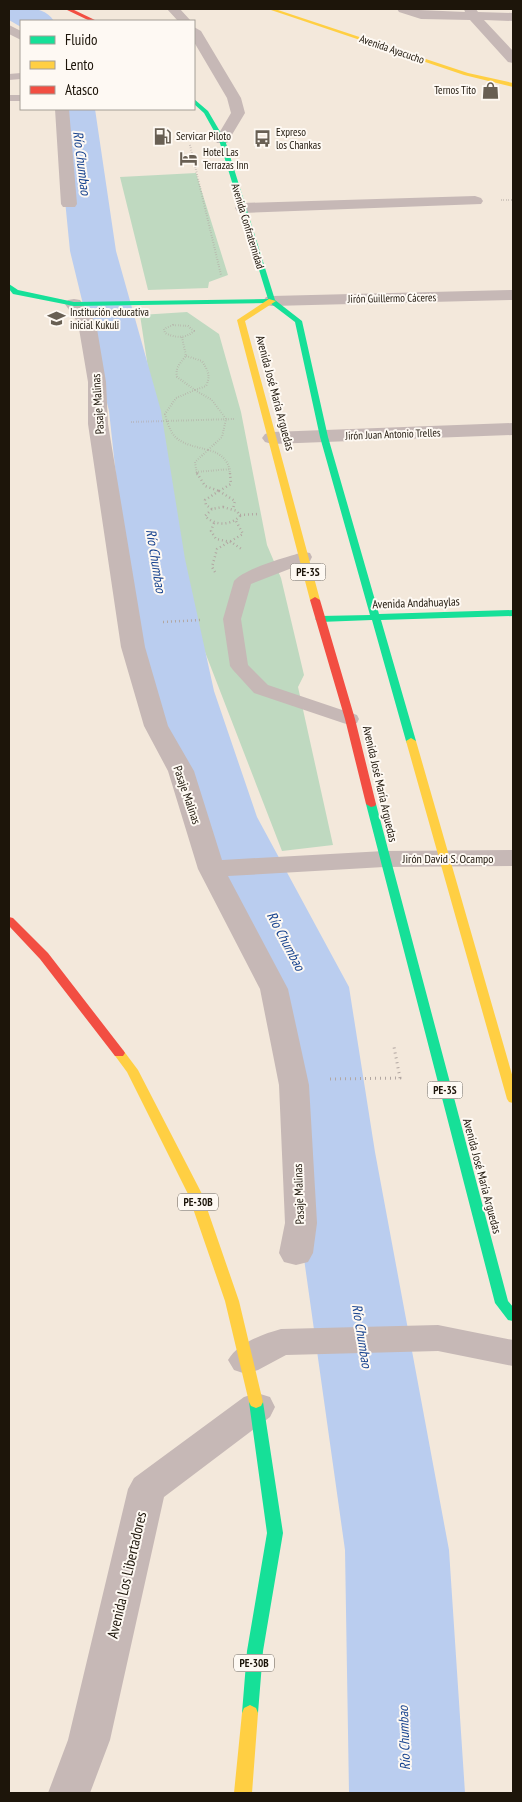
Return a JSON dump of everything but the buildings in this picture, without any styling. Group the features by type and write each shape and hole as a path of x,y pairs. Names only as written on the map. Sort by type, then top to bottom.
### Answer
{"main road":[{"path":"68,9 92,20"},
{"name":"Avenida Ayacucho","path":"271,9 466,74 513,85"},
{"name":"Avenida Confraternidad","path":"195,102 206,112 222,140 272,300"},
{"path":"9,286 16,292 80,304 272,300 298,321 324,437 513,1099"},
{"name":"Avenida José María Arguedas","path":"272,300 241,320 320,620 350,719 384,859 502,1303 513,1316"},
{"name":"Avenida Andahuaylas","path":"320,620 513,613"},
{"name":"PE-30B","path":"9,920 44,956 132,1070 195,1194 232,1301 257,1407 276,1534 255,1651 243,1793"}],"street":[{"path":"173,9 184,20"},
{"path":"403,9 421,15 472,13 513,17"},
{"path":"472,13 513,59"},
{"path":"9,29 20,35"},
{"path":"195,33 234,98 238,113 222,140"},
{"path":"62,110 69,204"},
{"path":"243,208 475,201"},
{"name":"Jirón Guillermo Cáceres","path":"272,300 513,295"},
{"name":"Pasaje Malinas","path":"80,304 87,324 98,382 98,424 133,647 156,726 181,771 216,868 274,989 294,1085 301,1223 296,1252"},
{"name":"Jirón Juan Antonio Trelles","path":"272,438 513,429"},
{"name":"Jirón David S. Ocampo","path":"216,868 384,859 513,858"},
{"path":"246,1360 280,1342 438,1338 513,1353"},
{"name":"Avenida Los Libertadores","path":"69,1793 89,1740 147,1489 257,1407"}],"lane":[{"path":"304,557 243,581 232,619 239,666 261,689 350,719"}],"path":[{"path":"183,301 183,292 218,289 223,284 190,145"},
{"path":"182,336 186,356"},
{"path":"186,356 178,363 176,373 179,381 209,398 226,420"},
{"path":"186,356 202,361 210,372 210,378 206,386 176,398 164,414 165,422 179,442 190,447 215,451 227,459 231,469 231,484 205,500 206,506 212,509"},
{"path":"131,422 267,417"},
{"path":"226,420 222,437 195,462 196,472 205,486 219,490 235,500 233,509"},
{"path":"196,472 231,469"},
{"path":"223,507 233,509 240,516 236,521 225,524 214,523 205,516 212,509 223,507"},
{"path":"214,523 211,531 216,539 232,542 246,552 257,574"},
{"path":"158,622 193,620"},
{"path":"326,1079 385,1078"}],"green space":[{"path":"196,173 228,275 209,282 208,288 148,290 120,177"},
{"path":"187,312 219,334 241,412 267,545 281,578 304,675 298,687 333,845 282,851 193,621 156,421 140,315"}],"waterway":[{"name":"Río Chumbao","path":"14,9 34,20"},
{"name":"Río Chumbao","path":"75,110 93,251 135,411 155,559 181,691 221,817 310,987 332,1152 397,1550 407,1793"}],"traffic: fast":[{"path":"195,102 206,112 222,140 272,301"},
{"path":"9,286 16,292 74,304 272,301"},
{"path":"272,301 298,321 324,437 411,741"},
{"path":"320,619 513,613"},
{"path":"371,804 502,1303 513,1316"},
{"path":"250,1713 255,1651 275,1533 256,1402"}],"traffic: slow":[{"path":"271,9 466,74 513,85"},
{"path":"272,301 241,320 315,600"},
{"path":"411,741 513,1099"},
{"path":"119,1053 132,1070 195,1194 232,1301 256,1402"},
{"path":"243,1793 250,1713"}],"traffic: jam":[{"path":"68,9 92,20"},
{"path":"315,600 350,719 371,804"},
{"path":"9,920 44,956 119,1053"}],"place":[{"name":"Ternos Tito","path":"490,90"},
{"name":"Servicar Piloto","path":"162,136"},
{"name":"Expreso los Chankas","path":"262,138"},
{"name":"Hotel Las Terrazas Inn","path":"189,158"},
{"name":"Institución educativa inicial Kukuli","path":"56,318"}]}
